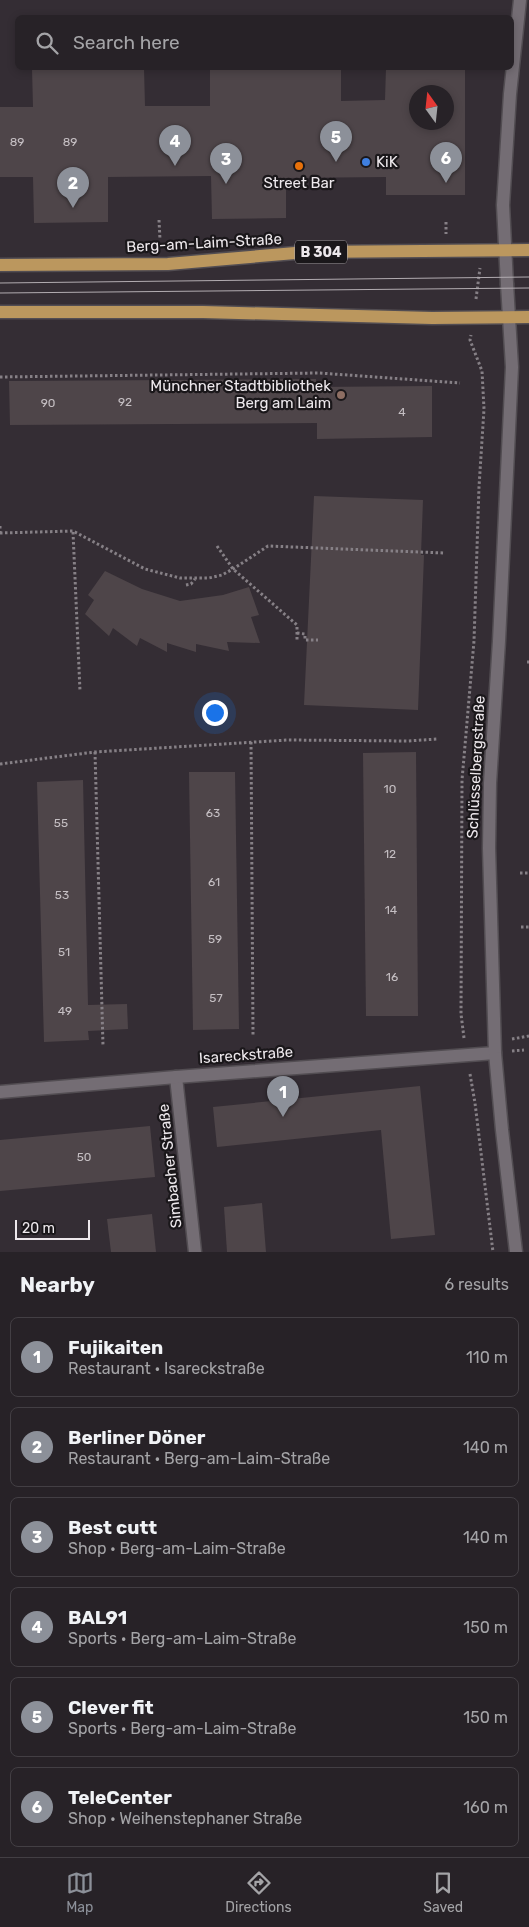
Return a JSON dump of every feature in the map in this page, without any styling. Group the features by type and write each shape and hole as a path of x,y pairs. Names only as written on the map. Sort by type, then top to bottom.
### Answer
{"main road":[{"name":"Berg-am-Laim-Straße","path":"0,265 168,264 307,252 529,250"},
{"path":"0,312 203,312 473,318 529,317"}],"street":[{"name":"Schlüsselbergstraße","path":"514,62 520,0"},
{"name":"Schlüsselbergstraße","path":"513,70 503,205 512,367 499,642 490,783 489,848 496,1053 502,1130 516,1252"},
{"name":"Isareckstraße","path":"0,1092 176,1076 496,1053"},
{"name":"Simbacher Straße","path":"176,1076 195,1252"}],"path":[{"path":"159,220 160,240"},
{"path":"446,222 446,235"},
{"path":"470,340 483,250"},
{"path":"0,377 319,373 460,383"},
{"path":"0,526 0,533 73,531 145,569 180,578 195,579 209,578 233,569 268,546 444,553"},
{"path":"73,531 80,690"},
{"path":"217,546 233,569 298,625 297,640"},
{"path":"186,585 191,584 195,579"},
{"path":"297,634 305,634 305,640 318,640"},
{"path":"0,764 95,752 251,742 288,740 407,741 438,739"},
{"path":"251,742 253,1035"},
{"path":"95,752 103,1046"},
{"path":"520,873 529,874"},
{"path":"521,927 529,928"}],"building":[{"path":"32,70 144,70 145,106 210,106 210,70 341,70 341,101 385,100 386,70 465,70 465,195 386,195 386,177 286,178 286,218 212,219 211,176 108,177 108,222 34,223 33,177 0,177 0,107 33,107"},
{"path":"316,379 316,387 432,386 432,437 317,439 317,423 10,425 9,381"},
{"path":"314,496 423,500 421,555 424,555 418,710 304,705"},
{"path":"105,571 142,589 180,601 223,595 249,587 259,615 251,617 260,643 227,642 229,651 196,644 196,652 167,643 167,652 140,638 137,646 113,628 109,636 85,614 94,600 88,595"},
{"path":"416,752 418,1016 366,1016 363,753"},
{"path":"189,772 235,772 239,1029 193,1030"},
{"path":"83,780 88,1005 127,1004 128,1029 88,1031 89,1040 44,1042 37,782"},
{"path":"420,1086 435,1235 391,1239 381,1130 217,1147 213,1107"},
{"path":"150,1126 155,1177 0,1191 0,1140"},
{"path":"262,1203 266,1252 227,1252 224,1207"},
{"path":"152,1214 156,1252 111,1252 107,1219"}],"tram line":[{"path":"0,283 529,277"},
{"path":"0,293 529,288"}],"place":[{"name":"Clever fit","path":"336,162"},
{"name":"KiK","path":"366,162"},
{"name":"BAL91","path":"175,166"},
{"name":"Street Bar","path":"299,166"},
{"name":"TeleCenter","path":"446,183"},
{"name":"Best cutt","path":"226,184"},
{"name":"Berliner Döner","path":"73,208"},
{"name":"Münchner Stadtbibliothek Berg am Laim","path":"341,395"},
{"name":"Fujikaiten","path":"283,1117"}]}
